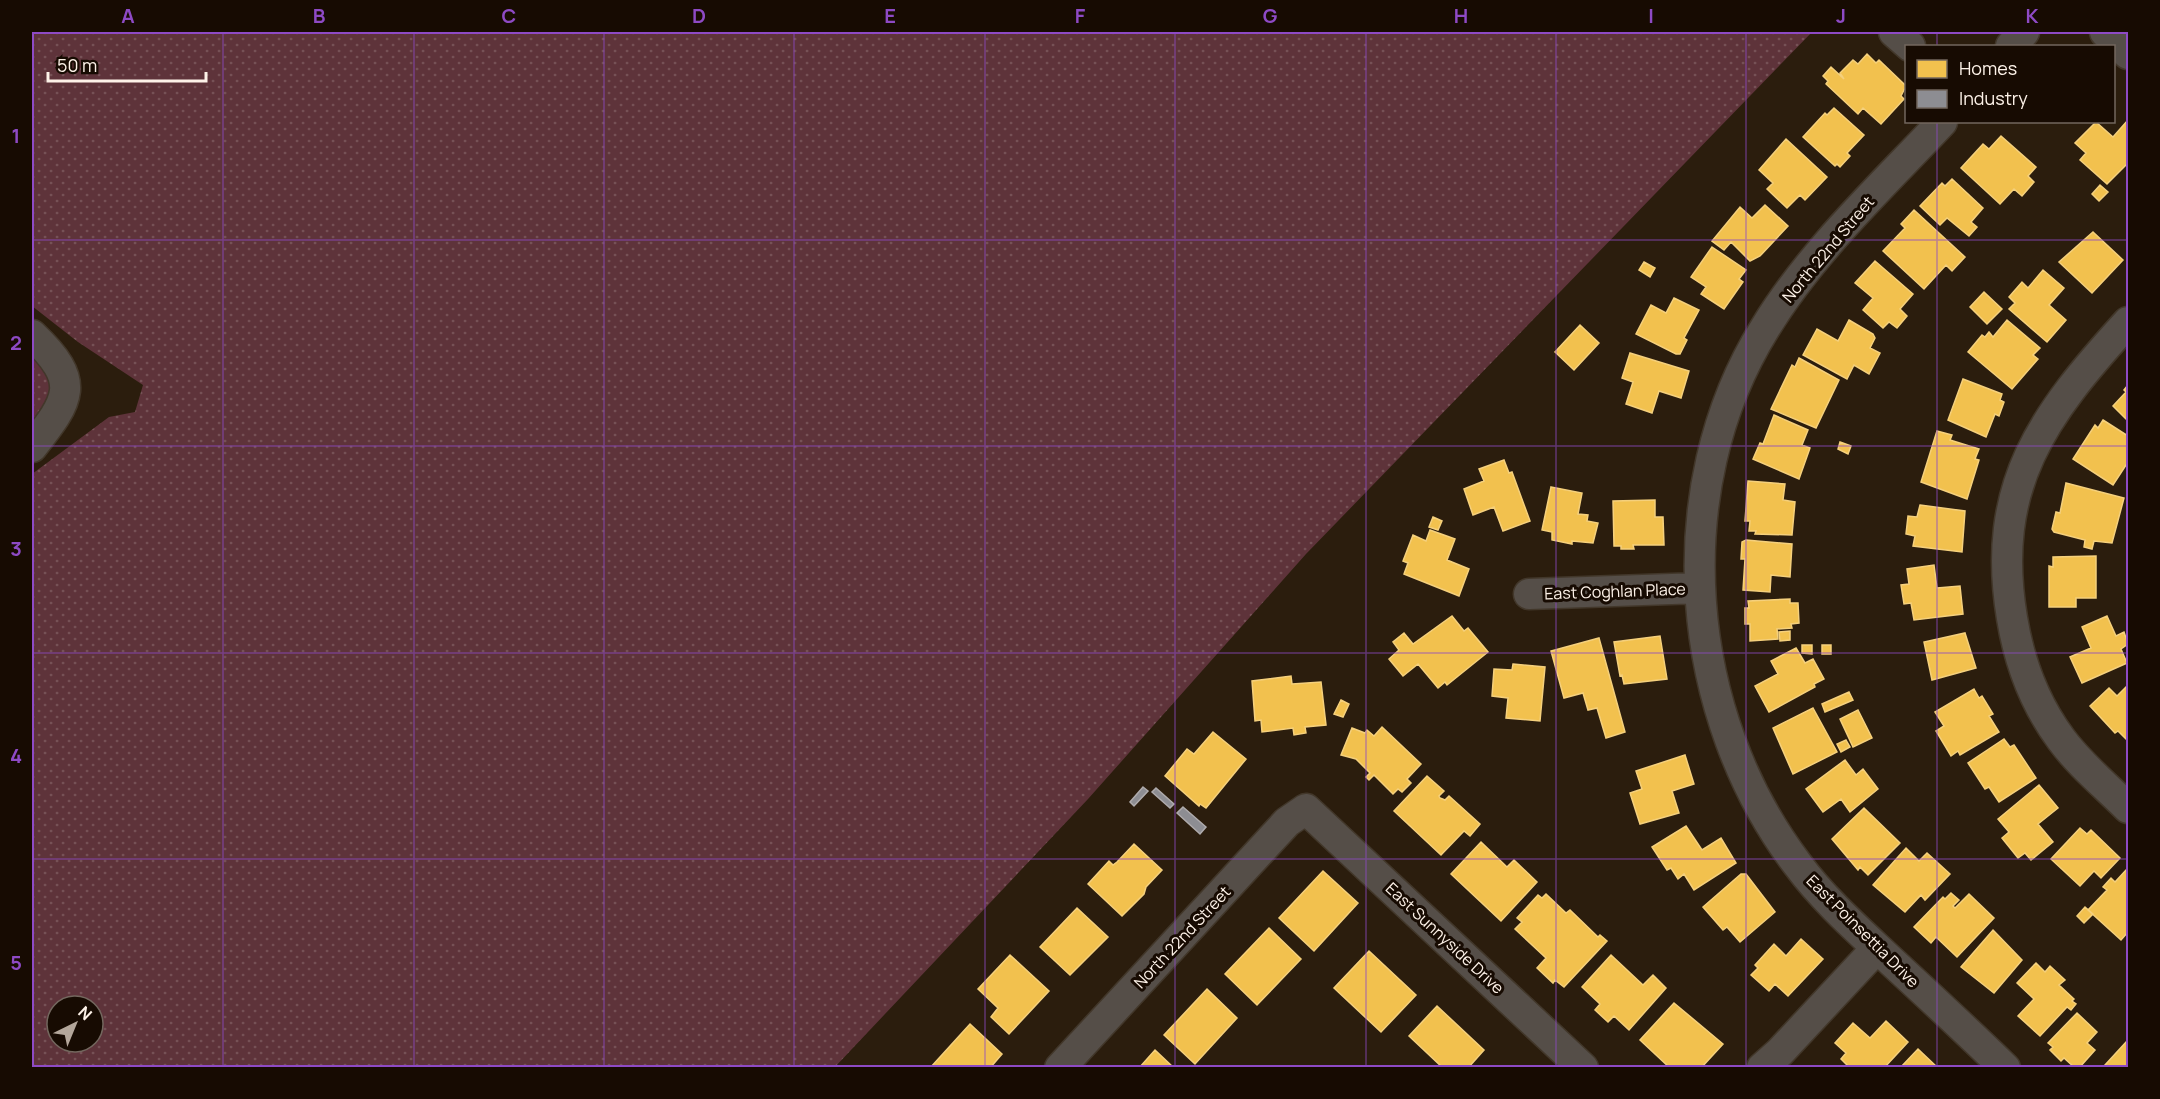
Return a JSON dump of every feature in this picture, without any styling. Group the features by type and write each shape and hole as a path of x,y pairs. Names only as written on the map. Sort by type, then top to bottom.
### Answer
{"street":[{"path":"1894,32 1909,45"},
{"path":"2012,45 2024,32"},
{"path":"2105,32 2128,54"},
{"name":"North 22nd Street","path":"1701,529 1706,487 1728,406 1764,330 1794,284 1827,244 1941,123"},
{"path":"2128,322 2083,371 2038,437 2015,488 2005,553 2007,591 2024,669 2037,700 2061,740 2128,808"},
{"path":"32,335 63,369 66,398 57,415 32,447"},
{"name":"East Poinsettia Drive","path":"1701,529 1700,588 1704,635 1724,729 1755,798 1797,864 1834,907 2005,1068"},
{"name":"East Coghlan Place","path":"1529,594 1700,588"},
{"name":"North 22nd Street","path":"1060,1068 1287,822 1306,809"},
{"name":"East Sunnyside Drive","path":"1306,809 1583,1068"},
{"path":"1762,1068 1780,1052 1877,948"}],"shaded area":[{"path":"32,32 1812,32 1306,554 1088,799 834,1068 32,1067 32,474 109,417 135,412 143,385 78,342 32,306"},
{"path":"32,352 56,385 32,432"}],"building: Homes":[{"path":"1867,54 1876,63 1879,60 1905,85 1901,96 1904,99 1881,124 1863,108 1858,114 1826,84 1828,81 1823,76 1831,67 1844,79 1840,73 1853,60 1858,64"},
{"path":"1834,108 1864,135 1847,153 1850,156 1840,167 1837,164 1835,166 1803,137 1825,113 1827,115"},
{"path":"2128,120 2128,163 2107,184 2080,160 2086,153 2075,143 2095,123 2113,137"},
{"path":"2001,136 2036,167 2028,176 2034,182 2022,196 2014,189 2000,204 1961,168 1983,144 1989,149"},
{"path":"1786,139 1827,177 1805,200 1800,195 1787,208 1767,189 1773,183 1759,170"},
{"path":"1952,179 1983,208 1971,222 1977,227 1969,236 1947,218 1940,225 1920,206 1942,183 1945,186"},
{"path":"2100,185 2108,192 2099,201 2092,194"},
{"path":"1765,205 1788,226 1760,256 1750,261 1731,242 1724,250 1712,241 1740,207 1752,218"},
{"path":"1914,210 1965,257 1952,271 1946,265 1924,289 1883,251 1905,228 1901,224"},
{"path":"2093,232 2123,260 2092,293 2059,262"},
{"path":"1712,247 1746,270 1739,279 1743,282 1724,309 1701,294 1706,287 1691,277"},
{"path":"1875,261 1913,294 1900,309 1907,316 1897,328 1889,322 1883,328 1863,310 1873,298 1855,283"},
{"path":"1644,262 1655,268 1650,277 1639,270"},
{"path":"2043,270 2064,288 2049,305 2066,320 2047,342 2009,309 2015,303 2009,297 2022,282 2028,288"},
{"path":"1984,292 2002,309 1987,324 1970,307"},
{"path":"1674,298 1699,310 1684,338 1687,340 1680,354 1636,334 1651,305 1666,313"},
{"path":"1849,320 1873,334 1875,338 1870,348 1880,353 1869,374 1854,365 1847,379 1803,355 1817,329 1838,341"},
{"path":"2007,320 2040,348 2033,355 2038,359 2012,389 1968,352 1982,335 1985,337 1989,332 1993,337"},
{"path":"1580,325 1599,343 1574,370 1555,352"},
{"path":"1630,353 1689,371 1681,398 1659,391 1652,413 1626,404 1633,382 1622,378"},
{"path":"1799,358 1839,380 1816,428 1771,409 1792,365 1795,367"},
{"path":"1963,379 2002,394 2000,400 2004,402 1999,416 1995,414 1986,437 1948,420"},
{"path":"2128,385 2128,421 2113,406 2126,392 2124,390"},
{"path":"1774,415 1808,430 1802,445 1810,448 1799,479 1753,459 1760,443 1763,444"},
{"path":"2103,420 2128,436 2128,462 2113,485 2073,459 2095,425 2098,428"},
{"path":"1937,431 1952,435 1950,440 1979,449 1975,459 1979,460 1967,499 1921,482"},
{"path":"1840,442 1851,446 1848,454 1838,449"},
{"path":"1504,460 1509,473 1512,472 1530,521 1503,531 1494,507 1473,515 1464,489 1484,481 1479,469"},
{"path":"1748,481 1785,484 1783,500 1795,502 1792,535 1755,534 1756,531 1749,531 1750,521 1745,521"},
{"path":"2066,483 2124,498 2112,543 2094,541 2092,549 2084,547 2085,540 2054,532 2052,529 2056,512 2060,513"},
{"path":"1551,487 1582,493 1578,514 1588,515 1587,521 1598,523 1593,543 1572,541 1572,544 1552,540 1552,532 1542,530"},
{"path":"1655,500 1655,517 1663,517 1664,545 1633,545 1634,549 1621,549 1621,546 1614,546 1613,501"},
{"path":"1920,505 1965,511 1962,552 1913,546 1915,536 1906,534 1908,516 1917,517"},
{"path":"1433,517 1442,521 1438,530 1429,527"},
{"path":"1430,530 1455,539 1447,560 1469,569 1459,596 1404,574 1408,563 1403,561 1413,535 1426,541"},
{"path":"1746,540 1792,544 1790,577 1771,575 1770,592 1743,590 1745,559 1741,559 1742,542"},
{"path":"2096,556 2096,598 2076,598 2076,607 2049,607 2049,566 2053,567 2053,557"},
{"path":"1934,565 1937,588 1960,586 1963,614 1914,620 1911,603 1904,604 1901,585 1909,584 1907,569"},
{"path":"1790,599 1790,603 1798,603 1799,623 1791,624 1792,628 1777,629 1778,639 1750,641 1750,624 1745,624 1745,608 1749,608 1748,601"},
{"path":"1452,616 1464,631 1468,628 1488,652 1447,685 1445,682 1438,688 1418,664 1403,676 1389,659 1399,650 1393,642 1404,633 1413,644"},
{"path":"2107,616 2116,636 2124,632 2128,644 2121,649 2127,663 2082,683 2070,657 2091,648 2082,627"},
{"path":"1790,631 1790,640 1780,641 1779,632"},
{"path":"1965,633 1976,668 1932,680 1924,642"},
{"path":"1660,636 1667,679 1624,684 1622,675 1620,676 1614,642"},
{"path":"1599,638 1625,732 1606,738 1597,708 1588,710 1583,693 1564,698 1551,651"},
{"path":"1802,645 1812,645 1812,654 1802,653"},
{"path":"1822,645 1831,645 1831,654 1822,654"},
{"path":"1796,648 1805,663 1813,659 1824,679 1814,684 1815,687 1769,712 1755,686 1778,674 1771,661"},
{"path":"1513,664 1545,667 1540,721 1506,718 1508,698 1492,696 1494,669 1512,670"},
{"path":"1291,676 1292,684 1321,682 1326,725 1305,727 1306,733 1294,735 1293,728 1262,732 1261,720 1255,721 1252,681"},
{"path":"2128,685 2127,740 2118,731 2115,733 2090,706 2109,688 2117,696"},
{"path":"1974,689 1979,698 1982,696 1993,714 1989,716 1999,732 1960,755 1958,751 1951,756 1936,731 1944,726 1935,712"},
{"path":"1849,692 1853,700 1825,712 1822,704"},
{"path":"1341,700 1349,704 1343,717 1334,714"},
{"path":"1813,708 1837,752 1793,774 1773,728"},
{"path":"1858,710 1872,738 1853,747 1840,719"},
{"path":"1382,727 1421,764 1407,779 1411,783 1402,792 1398,789 1393,794 1374,775 1369,780 1366,777 1370,773 1356,759 1341,755 1352,728 1365,733 1367,730 1374,736"},
{"path":"1213,732 1246,759 1206,808 1200,804 1199,806 1165,776 1187,749 1194,754"},
{"path":"2004,739 2010,747 2014,745 2036,778 1999,802 1989,787 1985,789 1968,763"},
{"path":"1846,740 1850,747 1841,752 1837,744"},
{"path":"1685,755 1694,784 1672,791 1679,813 1640,824 1630,793 1642,789 1636,771"},
{"path":"1845,760 1856,775 1863,769 1878,789 1850,812 1841,799 1823,812 1806,789"},
{"path":"1427,776 1444,791 1439,796 1440,798 1445,800 1449,796 1480,824 1470,836 1464,831 1441,855 1394,811"},
{"path":"2039,785 2058,808 2038,824 2053,842 2031,860 2025,853 2018,858 2002,838 2009,832 1998,819"},
{"path":"1864,808 1900,843 1868,875 1860,867 1858,870 1832,839"},
{"path":"1686,826 1702,850 1721,838 1736,863 1694,890 1684,874 1678,879 1671,868 1667,870 1652,847"},
{"path":"2080,828 2087,834 2091,830 2120,858 2101,878 2094,871 2080,886 2051,859"},
{"path":"1481,842 1507,867 1514,860 1537,882 1501,921 1451,874"},
{"path":"1134,844 1162,870 1146,887 1144,894 1122,916 1088,884 1109,861 1113,865"},
{"path":"1906,848 1919,861 1927,853 1950,874 1925,900 1921,895 1905,912 1873,885"},
{"path":"2126,870 2128,872 2128,932 2121,940 2088,910 2107,890 2103,887 2111,878 2115,882"},
{"path":"1323,871 1358,903 1314,951 1279,918"},
{"path":"1741,874 1746,874 1775,912 1740,942 1727,927 1723,930 1703,907"},
{"path":"1951,893 1959,900 1953,906 1955,908 1969,894 1994,918 1957,957 1936,937 1931,943 1914,927 1943,897 1945,899"},
{"path":"1546,894 1566,913 1570,910 1598,937 1600,935 1607,941 1564,987 1555,980 1553,983 1537,968 1546,958 1515,929 1522,922 1517,918 1538,895 1542,898"},
{"path":"2085,907 2093,914 2084,923 2077,916"},
{"path":"1077,908 1108,937 1070,975 1040,947"},
{"path":"1269,928 1301,959 1257,1005 1225,974"},
{"path":"1993,930 2022,960 1994,993 1961,967"},
{"path":"1801,939 1823,959 1788,996 1775,984 1769,991 1751,975 1758,968 1755,965 1774,944 1786,956"},
{"path":"1369,951 1416,995 1381,1032 1334,988"},
{"path":"1010,955 1049,991 1009,1034 991,1017 998,1008 978,989"},
{"path":"1611,955 1643,985 1653,975 1666,988 1629,1030 1614,1016 1608,1022 1595,1010 1600,1004 1582,987"},
{"path":"2036,963 2045,972 2050,966 2065,980 2059,985 2074,999 2072,1001 2076,1004 2071,1010 2067,1007 2040,1036 2018,1016 2034,999 2017,983"},
{"path":"1207,989 1237,1018 1195,1064 1164,1035"},
{"path":"1674,1003 1723,1044 1701,1068 1670,1068 1640,1040"},
{"path":"1437,1006 1484,1050 1468,1068 1443,1068 1409,1036"},
{"path":"2077,1013 2097,1032 2087,1043 2095,1050 2079,1068 2075,1068 2064,1058 2061,1061 2050,1050 2053,1047 2048,1043"},
{"path":"1886,1021 1908,1042 1884,1068 1850,1068 1841,1059 1846,1053 1835,1043 1853,1023 1870,1038"},
{"path":"970,1024 1002,1054 990,1068 930,1068"},
{"path":"2128,1040 2128,1068 2108,1068 2105,1065"},
{"path":"1918,1049 1938,1068 1900,1068"},
{"path":"1155,1050 1174,1068 1139,1068"}],"building: Industry":[{"path":"1143,787 1148,791 1134,806 1130,802"},
{"path":"1156,788 1174,804 1170,808 1152,792"},
{"path":"1183,807 1206,827 1200,834 1177,813"}]}
